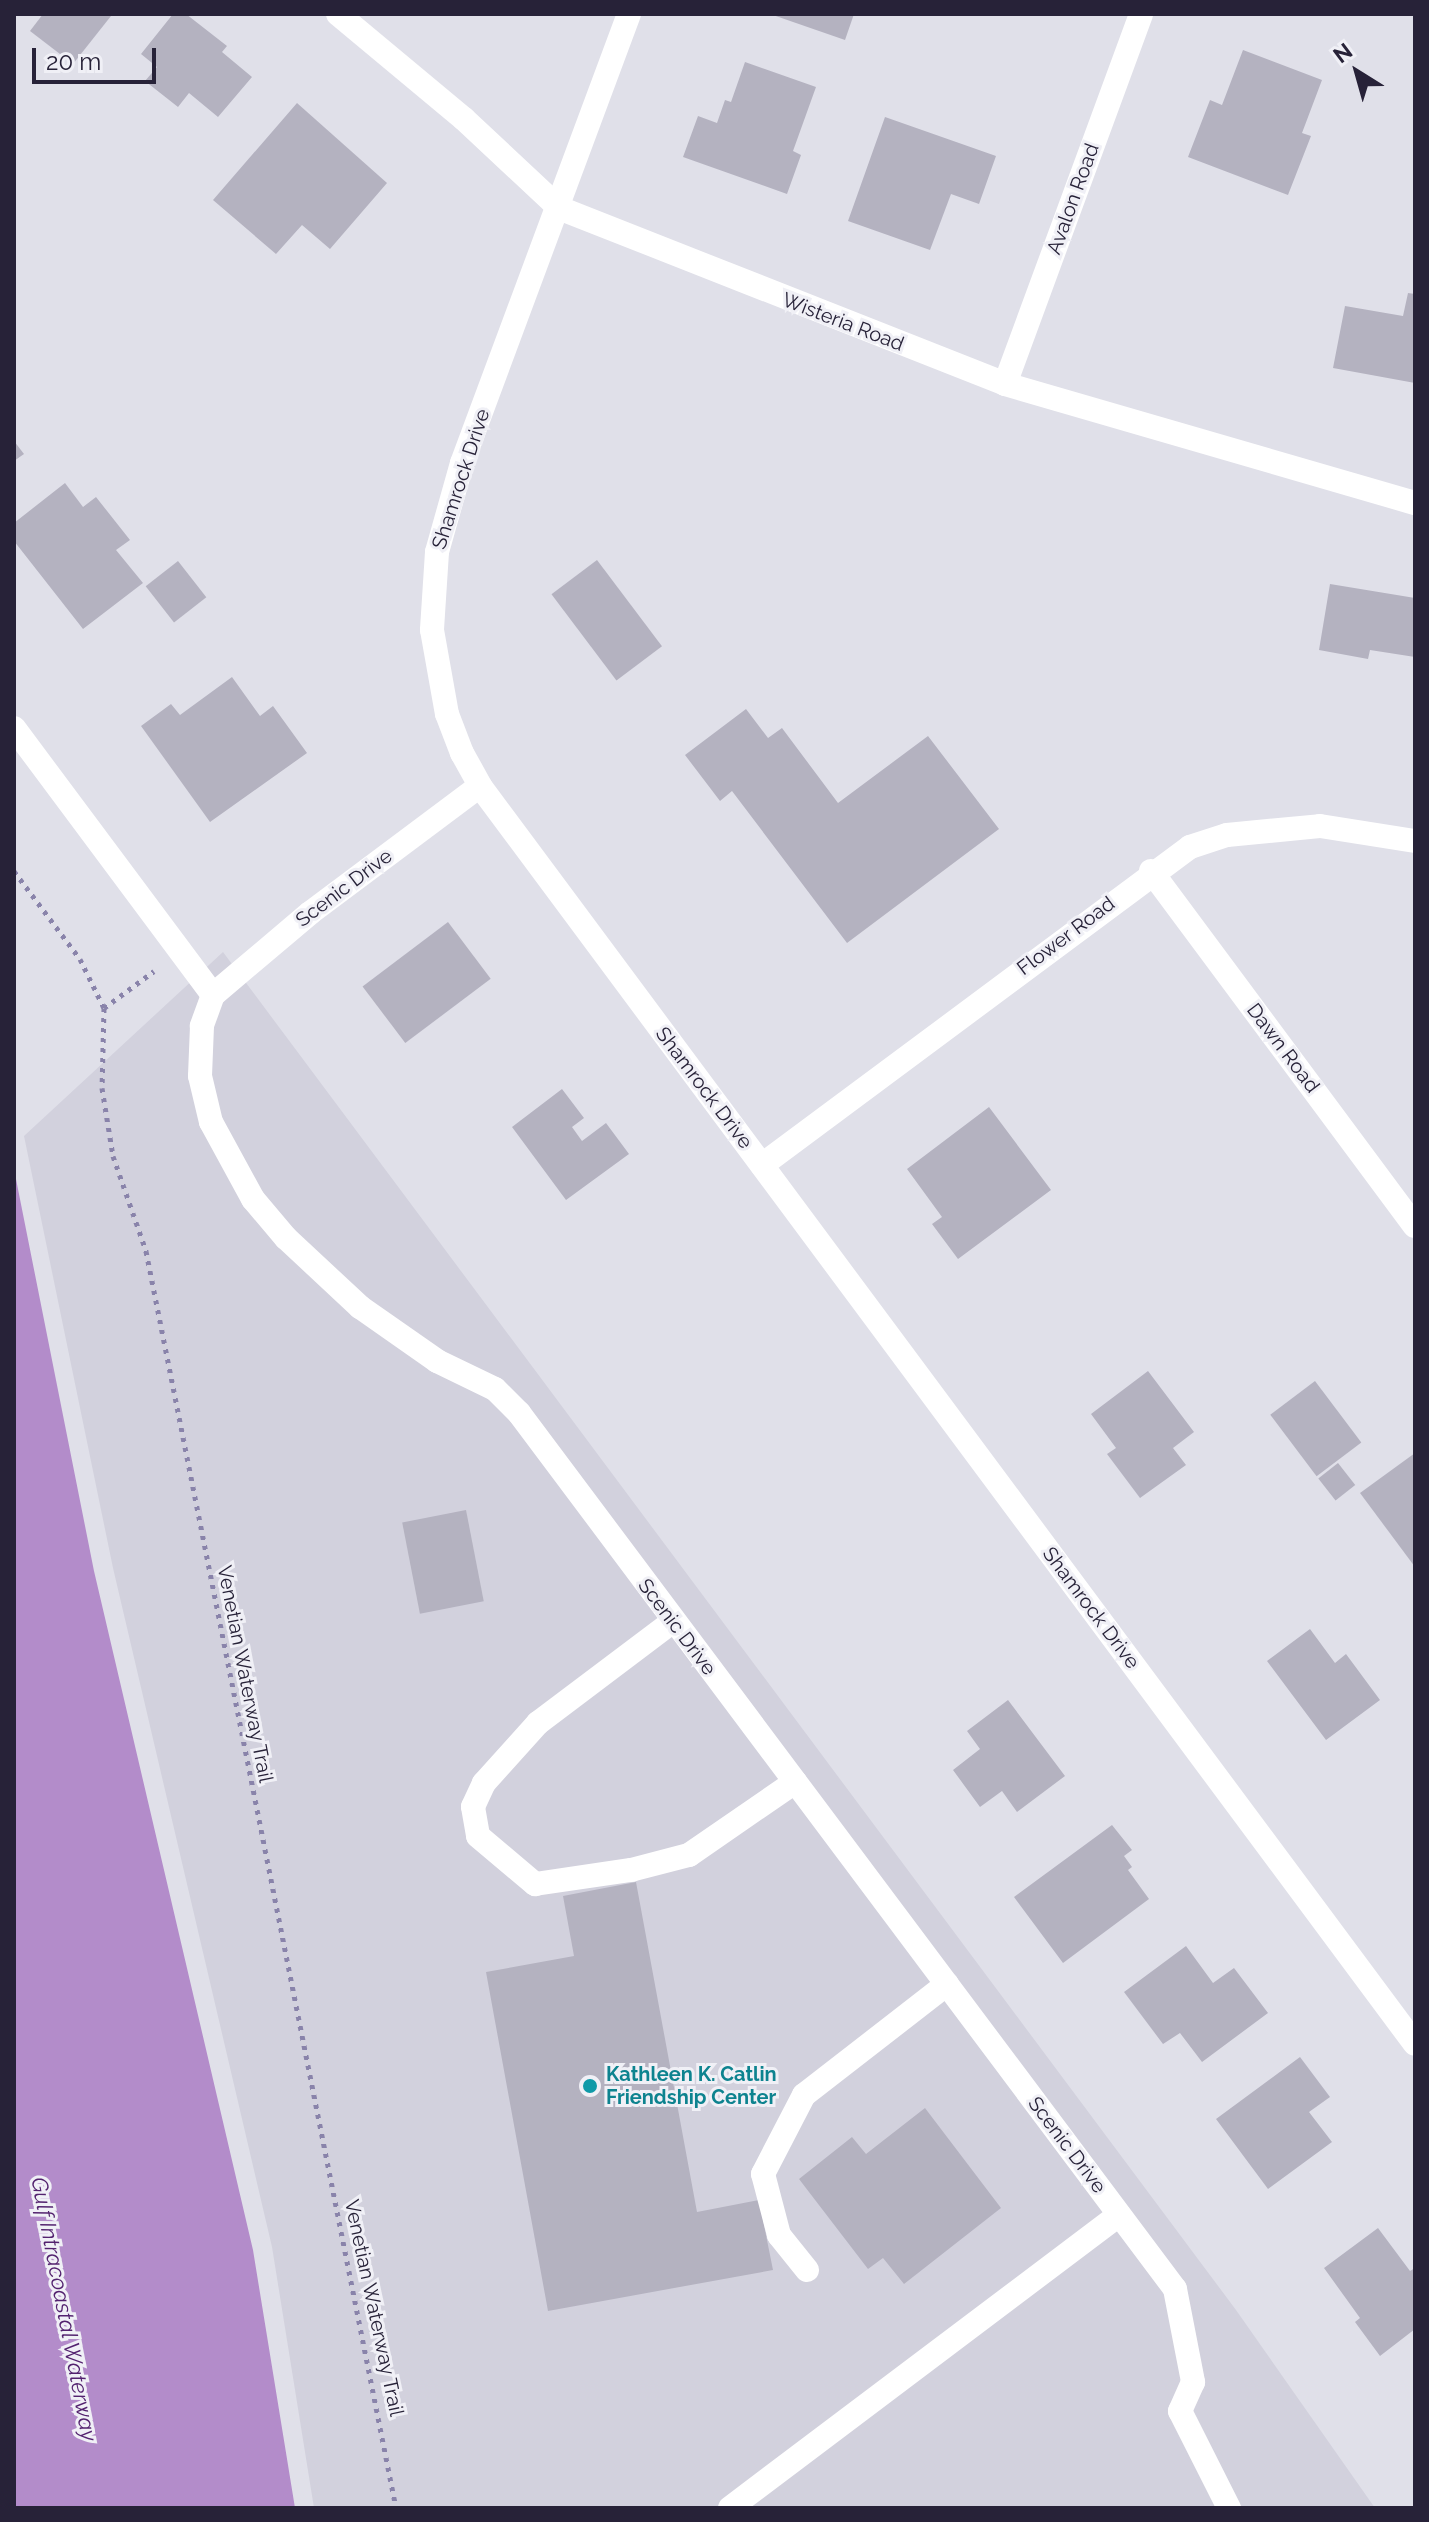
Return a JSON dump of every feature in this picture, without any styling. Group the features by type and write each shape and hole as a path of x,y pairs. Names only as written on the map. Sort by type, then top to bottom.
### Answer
{"street":[{"name":"Wisteria Road","path":"338,14 464,119 559,208 1005,384 1415,503"},
{"name":"Shamrock Drive","path":"629,14 462,463 437,552 432,630 447,714 480,786 1415,2044"},
{"name":"Avalon Road","path":"1005,384 1141,14"},
{"path":"14,728 213,995"},
{"name":"Scenic Drive","path":"480,786 310,913 213,995 202,1026 200,1076 211,1122 253,1199 286,1238 360,1307 437,1361 495,1389 519,1413 672,1622 1175,2289 1193,2382 1180,2411 1229,2508"},
{"name":"Flower Road","path":"762,1165 1151,871 1190,847 1275,828 1320,826 1415,841"},
{"name":"Dawn Road","path":"1151,871 1415,1226"},
{"path":"672,1622 538,1723 484,1783 473,1807 478,1836 535,1884 631,1870 689,1855 795,1782"},
{"path":"807,2270 779,2235 763,2174 804,2095 947,1984"},
{"path":"730,2508 1119,2215"}],"path":[{"name":"Venetian Waterway Trail","path":"14,871 80,959 104,1008 102,1088 113,1156 146,1251 396,2508"},
{"path":"104,1008 179,952"}],"shaded area":[{"path":"223,952 1236,2310 1375,2508 314,2508 272,2247 113,1568 24,1136"}],"water":[{"name":"Gulf Intracoastal Waterway","path":"14,1169 94,1571 253,2250 295,2508 14,2508"}],"building":[{"path":"43,14 111,16 73,64 30,31"},
{"path":"173,14 186,14 227,46 222,52 252,77 218,117 189,93 178,107 145,81 157,67 141,54"},
{"path":"770,14 854,14 845,40"},
{"path":"1243,50 1322,80 1302,133 1311,136 1288,195 1188,157 1210,100 1222,105"},
{"path":"745,62 816,87 793,151 801,155 787,194 683,157 698,116 717,123 725,100 731,102"},
{"path":"297,103 387,183 330,249 302,225 276,254 213,200"},
{"path":"885,117 996,156 979,204 951,194 930,250 848,221"},
{"path":"1408,293 1415,294 1415,383 1333,368 1345,306 1403,316"},
{"path":"14,441 24,454 14,461"},
{"path":"65,483 83,507 96,497 130,540 116,550 143,583 83,629 14,541 14,523"},
{"path":"597,560 662,646 616,681 551,594"},
{"path":"178,561 206,597 174,622 146,586"},
{"path":"1330,584 1415,598 1415,657 1370,650 1368,659 1319,650"},
{"path":"232,677 260,716 273,706 307,753 210,822 141,726 171,704 180,715"},
{"path":"746,709 768,738 782,728 838,803 928,736 999,829 847,943 732,791 720,801 685,755"},
{"path":"448,922 491,979 405,1043 363,986"},
{"path":"562,1089 584,1118 572,1127 582,1141 606,1123 629,1154 566,1200 512,1127"},
{"path":"989,1107 1051,1190 958,1259 932,1224 942,1217 907,1169"},
{"path":"1148,1371 1194,1432 1173,1448 1186,1465 1140,1498 1107,1454 1116,1448 1091,1414"},
{"path":"1315,1381 1361,1442 1317,1476 1270,1415"},
{"path":"1415,1453 1415,1567 1360,1493"},
{"path":"1338,1463 1355,1485 1336,1500 1318,1478"},
{"path":"466,1510 484,1601 420,1614 402,1522"},
{"path":"1310,1629 1335,1663 1346,1654 1380,1700 1326,1740 1267,1661"},
{"path":"1008,1700 1065,1776 1017,1812 1002,1791 980,1807 953,1770 980,1749 967,1731"},
{"path":"1112,1825 1132,1850 1124,1856 1132,1867 1128,1870 1149,1899 1063,1963 1014,1897"},
{"name":"Kathleen K. Catlin Friendship Center","path":"636,1882 697,2212 759,2200 773,2270 548,2311 486,1972 574,1956 563,1896"},
{"path":"1186,1946 1213,1983 1234,1968 1268,2013 1202,2062 1180,2033 1163,2044 1124,1992"},
{"path":"1300,2057 1330,2097 1309,2112 1332,2142 1268,2189 1216,2119"},
{"path":"925,2108 1001,2208 904,2284 883,2258 868,2269 799,2179 852,2137 866,2154"},
{"path":"1378,2228 1410,2271 1415,2268 1415,2329 1380,2356 1355,2322 1360,2318 1324,2268"}],"place":[{"name":"Kathleen K. Catlin Friendship Center","path":"590,2086"}]}
